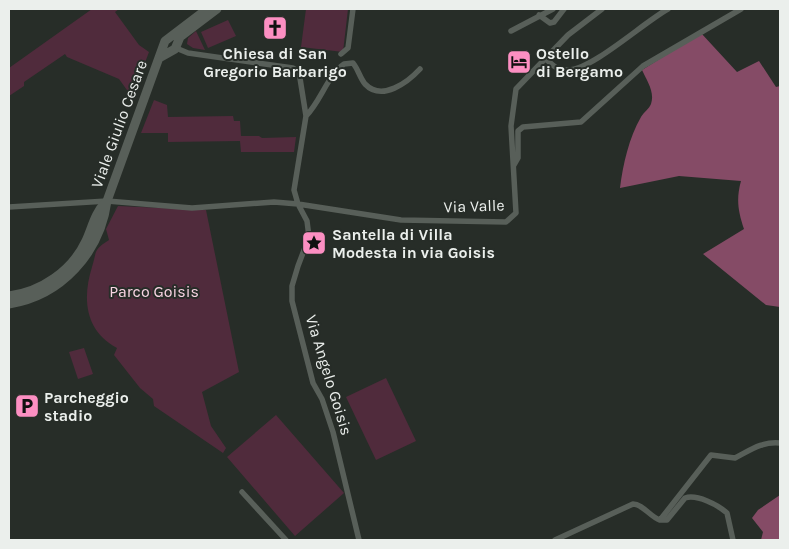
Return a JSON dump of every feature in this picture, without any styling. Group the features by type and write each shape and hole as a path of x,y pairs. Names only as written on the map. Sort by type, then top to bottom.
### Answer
{"street":[{"path":"207,9 172,45 188,53 296,69 300,75 306,116"},
{"name":"Viale Giulio Cesare","path":"9,304 39,296 59,284 76,268 94,243 107,200 159,59 180,36 216,9"},
{"path":"341,54 348,48 353,9"},
{"path":"511,31 553,9"},
{"path":"540,15 550,23 554,22 564,9"},
{"path":"514,166 511,126 515,93 518,86 568,35 602,9"},
{"path":"545,58 557,68 575,69 607,51 668,9"},
{"name":"Via Valle","path":"298,204 392,219 506,222 514,217 516,213 514,166 518,158 518,135 520,129 527,126 581,122 643,66 741,9"},
{"path":"306,116 316,105 337,71 344,64 353,64 365,84 380,90 398,88 411,79 420,69"},
{"name":"Via Angelo Goisis","path":"306,116 294,190 298,204 307,221 309,237 296,273 292,301 313,383 322,400 333,432 358,540"},
{"path":"9,207 107,200 192,208 274,202 298,204"},
{"name":"Viale Giulio Cesare","path":"9,296 41,286 63,271 83,247 100,208 107,200"},
{"path":"660,520 711,455 734,458 748,449 772,442 780,443"},
{"path":"242,492 286,540"},
{"path":"555,540 633,504 640,505 653,518 667,520 685,498 696,498 719,507 728,513 733,540"}],"green space":[{"path":"92,9 119,9 115,12 139,45 149,52 132,97 119,79 67,57 65,54 24,82 24,86 9,96 9,68"},
{"path":"306,9 348,9 343,52 301,47"},
{"path":"228,20 236,36 208,48 201,32"},
{"path":"196,31 205,50 193,48 187,44 188,38"},
{"path":"154,100 167,105 168,117 233,116 234,121 240,121 241,136 259,136 262,138 296,137 294,152 241,152 240,141 168,142 168,133 141,133"},
{"name":"Parco Goisis","path":"118,206 206,210 239,372 202,392 211,426 226,448 223,453 154,406 153,399 140,388 114,355 117,348 98,333 92,323 87,302 89,279 96,251 109,240 106,229"},
{"path":"84,348 93,374 78,379 69,352"},
{"path":"386,378 416,441 376,460 346,397"},
{"path":"276,415 344,493 295,536 227,457"}],"shaded area":[{"path":"701,33 737,72 759,61 776,87 780,86 780,307 766,305 703,254 744,229 738,205 741,181 679,176 620,188 630,142 642,115 650,106 652,100 650,87 642,70"},
{"path":"780,495 780,540 761,540 763,532 752,518 758,510"}],"place":[{"name":"Chiesa di San Gregorio Barbarigo","path":"275,28"},
{"name":"Ostello di Bergamo","path":"519,62"},
{"name":"Santella di Villa Modesta in via Goisis","path":"314,243"},
{"name":"Parcheggio stadio","path":"27,406"}]}
